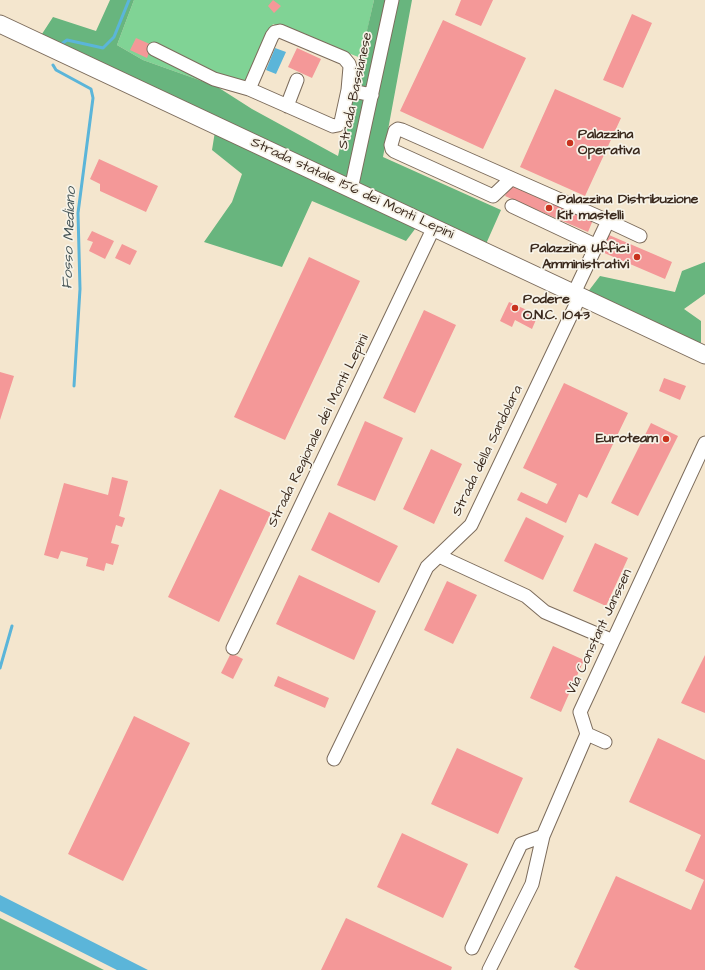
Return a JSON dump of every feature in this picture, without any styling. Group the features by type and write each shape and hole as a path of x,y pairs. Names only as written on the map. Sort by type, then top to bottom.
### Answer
{"main road":[{"name":"Strada statale 156 dei Monti Lepini","path":"0,24 705,355"}],"street":[{"name":"Strada Bassianese","path":"352,189 392,0"},
{"path":"154,49 214,80 249,89 330,125 338,125 342,119 348,90 350,67 344,58 280,31 275,32 249,89"},
{"path":"287,106 297,80"},
{"path":"348,90 372,95"},
{"path":"511,179 493,196 394,151 392,149 392,145 395,131 398,129 402,130 640,236"},
{"path":"512,206 597,246"},
{"name":"Strada della Sandolara","path":"334,759 427,567 471,525 577,294 608,222"},
{"name":"Strada Regionale dei Monti Lepini","path":"233,648 434,227"},
{"name":"Via Constant Janssen","path":"587,734 580,712 705,443"},
{"path":"438,556 526,596 545,612 613,641"},
{"path":"489,970 532,884 543,836 587,734 605,742"},
{"path":"472,948 521,844 543,836"}],"green space":[{"path":"110,0 134,0 117,45 143,60 216,86 252,109 338,156 374,0 412,0 383,157 501,210 486,244 424,217 406,241 312,201 282,267 204,242 232,202 242,174 212,150 217,119 40,37 53,17 96,31"},
{"path":"134,0 374,0 361,58 273,24 244,91 216,86 143,60 117,45"},
{"path":"705,262 705,294 684,309 701,321 701,345 587,293 600,276 675,292 682,271"},
{"path":"0,918 104,970 0,970"}],"water":[{"path":"275,48 286,52 276,74 266,70"},
{"path":"0,895 148,970 117,970 0,911"}],"building":[{"path":"273,0 281,6 274,13 268,6"},
{"path":"461,0 493,0 481,26 455,15"},
{"path":"632,14 652,23 623,88 603,80"},
{"path":"443,20 526,58 483,149 400,111"},
{"path":"136,38 152,45 147,58 130,50"},
{"path":"297,48 321,59 312,78 288,67"},
{"name":"Palazzina Operativa","path":"555,89 621,118 585,196 520,167"},
{"path":"99,159 158,186 146,212 100,191 100,184 90,179"},
{"name":"Palazzina Distribuzione Kit mastelli","path":"511,184 593,220 588,232 505,196"},
{"path":"92,231 114,241 105,259 89,251 93,242 87,240"},
{"name":"Palazzina Uffici Amministrativi","path":"609,235 672,262 665,279 602,252"},
{"path":"122,244 137,251 130,265 115,258"},
{"path":"309,257 360,281 285,440 234,417"},
{"name":"Podere O.N.C. 1043","path":"509,302 538,315 532,329 515,320 512,327 500,321"},
{"path":"424,310 456,325 415,413 383,398"},
{"path":"0,372 14,376 0,420"},
{"path":"664,378 686,386 680,400 659,391"},
{"path":"564,383 628,413 587,498 579,494 566,523 517,500 521,492 547,504 557,484 523,468"},
{"path":"365,421 403,438 375,501 337,485"},
{"path":"651,423 678,436 638,516 611,503"},
{"path":"431,449 462,464 434,524 403,509"},
{"path":"112,477 128,481 119,516 125,518 122,527 116,525 111,543 119,545 113,565 106,563 104,571 86,566 88,558 61,551 58,559 44,555 64,483 108,495"},
{"path":"220,489 271,513 219,622 168,597"},
{"path":"329,512 398,546 379,583 311,550"},
{"path":"526,517 564,536 543,580 504,561"},
{"path":"595,543 628,558 606,606 573,591"},
{"path":"299,575 376,611 354,660 276,624"},
{"path":"447,581 477,595 453,644 424,630"},
{"path":"553,646 584,660 561,712 530,698"},
{"path":"231,653 243,659 233,679 221,673"},
{"path":"705,655 705,713 681,703"},
{"path":"278,676 329,698 325,708 274,686"},
{"path":"134,716 190,743 123,881 68,854"},
{"path":"658,738 705,760 705,970 580,970 574,967 616,876 691,910 704,880 685,871 701,835 629,802"},
{"path":"457,748 523,778 498,834 431,804"},
{"path":"402,833 468,864 443,918 377,887"},
{"path":"346,918 452,967 451,970 321,970"}],"waterway":[{"name":"Fosso Mediano","path":"60,45 67,40 103,48 114,37 129,0"},
{"name":"Fosso Mediano","path":"53,65 56,70 91,89 93,98 78,213 80,289 74,386"},
{"name":"Fosso Mediano","path":"0,668 12,626"}],"place":[{"name":"Palazzina Operativa","path":"570,143"},
{"name":"Palazzina Distribuzione Kit mastelli","path":"549,208"},
{"name":"Palazzina Uffici Amministrativi","path":"637,257"},
{"name":"Podere O.N.C. 1043","path":"515,308"},
{"name":"Euroteam","path":"666,439"}]}
